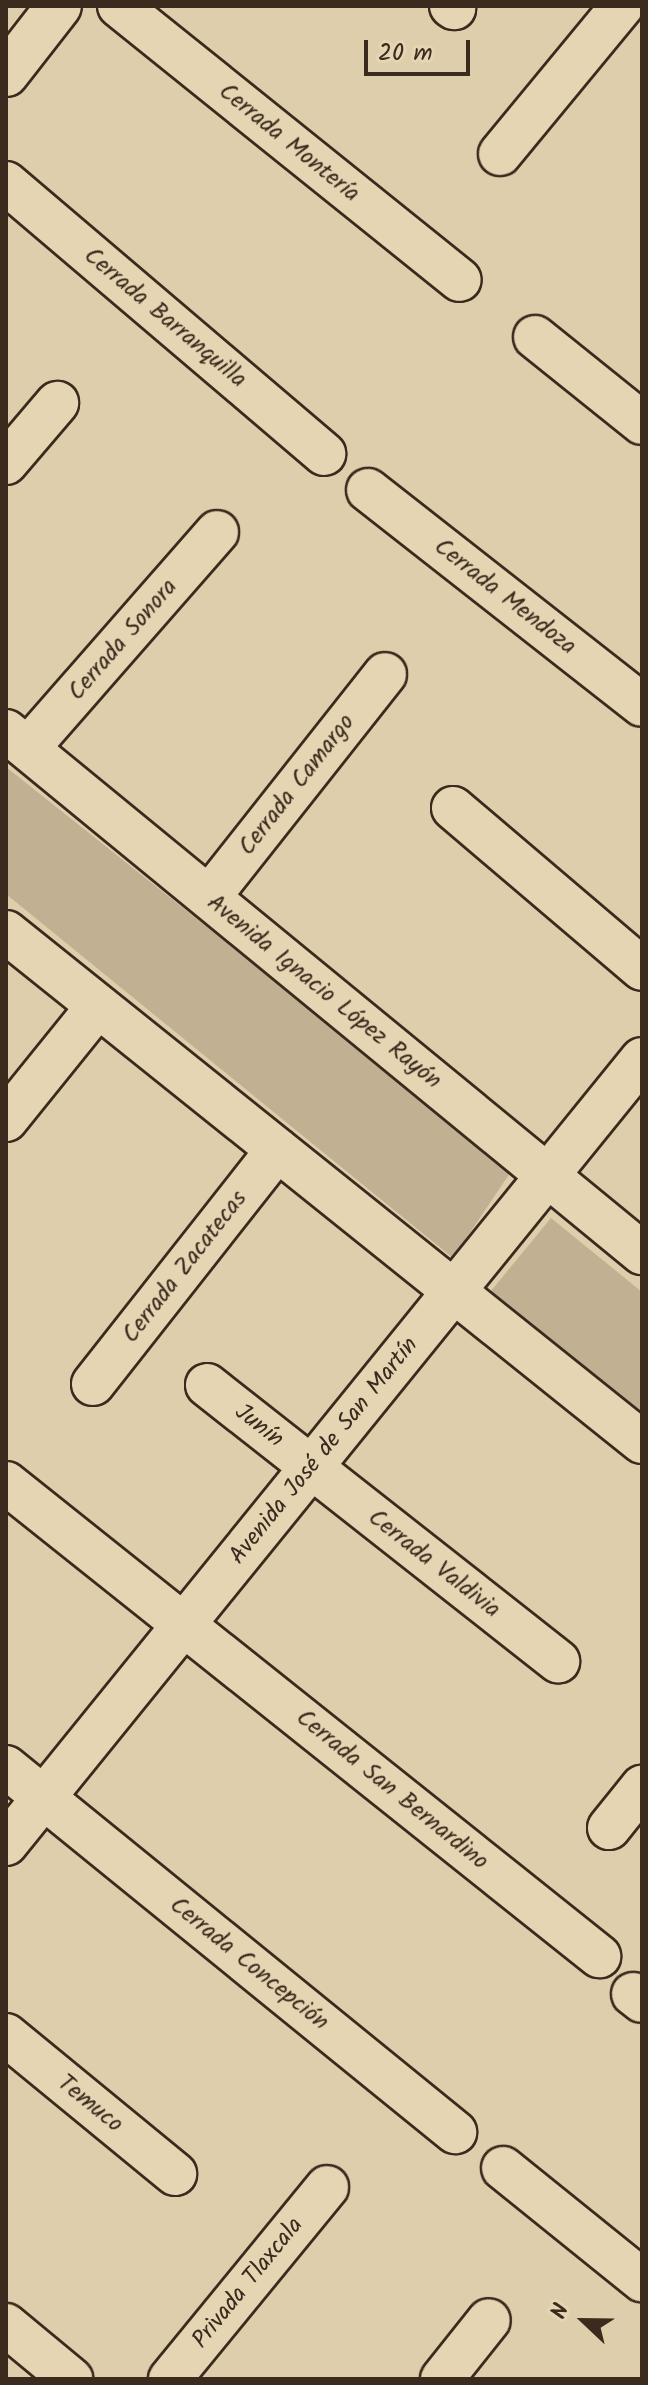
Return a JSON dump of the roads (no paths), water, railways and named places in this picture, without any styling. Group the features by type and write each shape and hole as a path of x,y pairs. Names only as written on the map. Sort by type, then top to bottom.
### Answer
{"main road":[{"path":"6,74 59,6"}],"street":[{"name":"Cerrada Montería","path":"119,6 460,280"},
{"path":"500,154 622,6"},
{"name":"Cerrada Barranquilla","path":"6,183 324,454"},
{"path":"535,337 642,423"},
{"path":"6,463 57,403"},
{"name":"Cerrada Mendoza","path":"368,490 642,705"},
{"name":"Cerrada Sonora","path":"17,740 217,532"},
{"name":"Cerrada Camargo","path":"209,897 385,674"},
{"name":"Avenida Ignacio López Rayón","path":"17,740 642,1253"},
{"path":"453,808 642,969"},
{"path":"6,932 642,1442"},
{"path":"6,1120 98,1006"},
{"name":"Avenida José de San Martín","path":"6,1844 642,1059"},
{"name":"Cerrada Zacatecas","path":"93,1384 277,1150"},
{"name":"Junín","path":"207,1385 311,1467"},
{"name":"Cerrada Valdivia","path":"311,1467 558,1661"},
{"name":"Cerrada San Bernardino","path":"6,1483 599,1956"},
{"name":"Cerrada Concepción","path":"6,1767 455,2132"},
{"path":"609,1828 642,1787"},
{"name":"Temuco","path":"6,2035 175,2174"},
{"path":"503,2168 642,2280"},
{"name":"Privada Tlaxcala","path":"170,2379 327,2187"},
{"path":"442,2379 489,2320"},
{"path":"12,2343 71,2379"}]}
